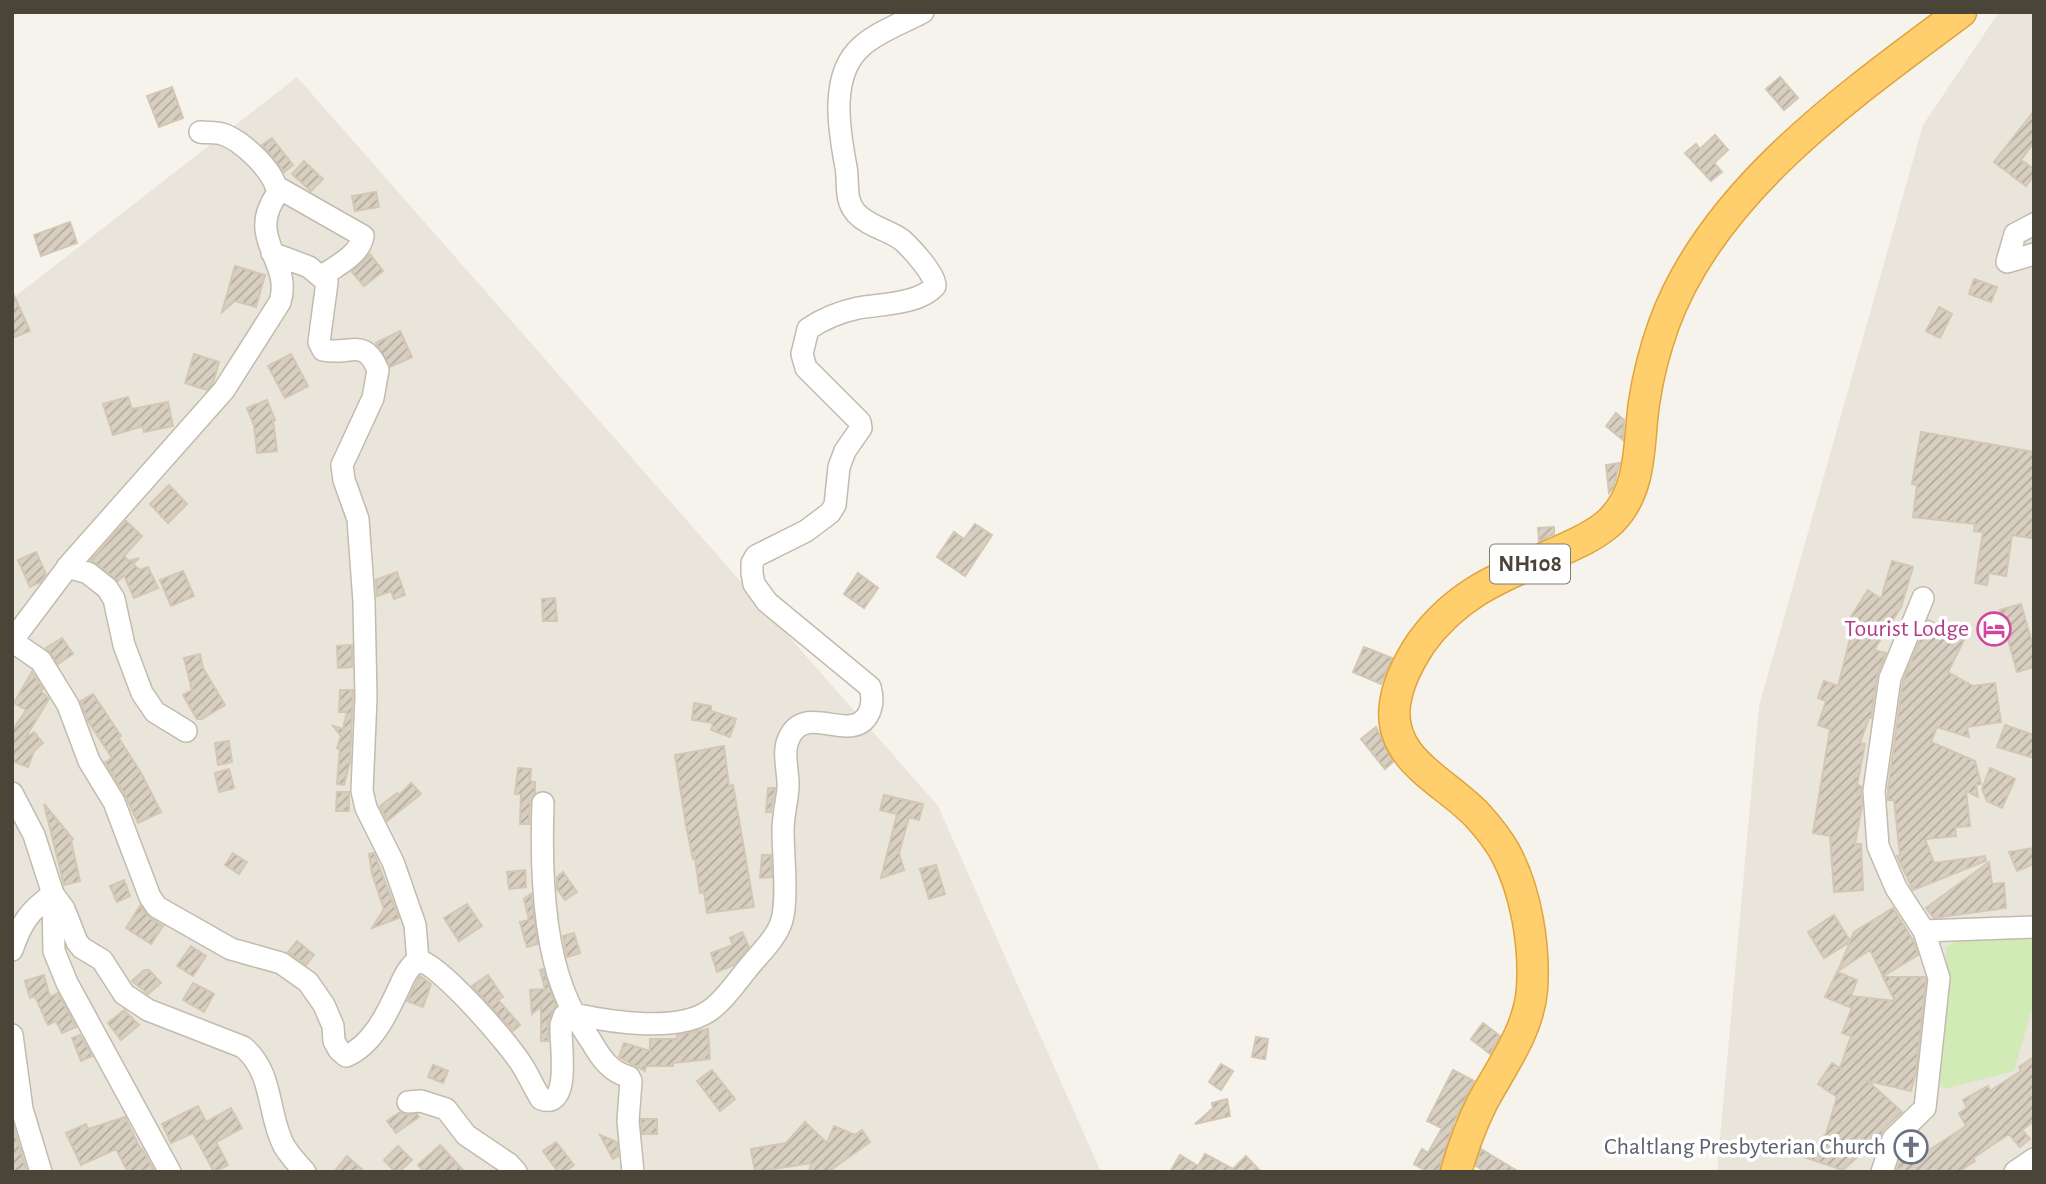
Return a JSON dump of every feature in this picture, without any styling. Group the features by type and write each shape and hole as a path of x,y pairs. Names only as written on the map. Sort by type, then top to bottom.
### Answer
{"highway":[{"name":"NH108","path":"1456,1172 1465,1139 1525,1020 1532,990 1532,957 1520,888 1505,852 1478,815 1419,767 1398,738 1394,719 1395,702 1402,677 1433,626 1452,607 1477,589 1573,545 1611,521 1626,502 1637,476 1644,401 1664,324 1680,288 1709,239 1757,180 1826,117 1898,58 1961,12"}],"street":[{"path":"418,960 425,961 440,971 467,999 521,1064 541,1099 548,1101 554,1100 559,1094 562,1084 562,1019 567,1015 646,1025 698,1017 722,999 770,941 781,923 784,909 783,826 788,785 786,750 791,733 799,726 818,721 850,727 864,719 872,710 874,699 870,687 767,603 754,584 752,563 756,556 765,550 806,531 830,513 835,505 839,467 845,451 861,428 860,422 806,368 802,354 808,329 821,320 855,309 919,298 935,286 933,274 902,240 865,221 849,203 840,132 842,82 852,57 862,46 880,34 923,12"},
{"path":"200,132 223,134 237,141 270,174 277,187 277,194 267,213 264,226 283,291 280,302 224,390 67,567 12,641 40,661 68,705 89,761 114,802 150,898 156,907 231,949 281,963 308,982 324,1005 333,1026 334,1041 346,1056 357,1051 382,1021 405,973 418,960 415,925 393,862 366,808 362,791 366,698 364,602 358,519 344,481 342,465 373,398 378,370 366,351 323,350 319,342 327,282 309,267 272,253"},
{"path":"277,187 362,236 362,242 352,254 322,276"},
{"path":"2034,224 2015,234 2007,262 2034,254"},
{"path":"67,567 88,573 107,588 114,599 124,645 142,693 156,712 186,731"},
{"path":"1882,1172 1894,1139 1925,1108 1939,978 1924,931 1896,888 1878,846 1874,791 1890,678 1923,597"},
{"path":"12,793 34,835 53,894 54,951 67,983 170,1172"},
{"path":"542,803 541,856 558,974 574,1014 607,1064 618,1074 629,1077 631,1081 628,1121 633,1172"},
{"path":"12,950 18,933 34,908 53,894"},
{"path":"53,894 64,909 77,942 102,960 124,993 148,1010 243,1047 252,1054 264,1077 284,1146 305,1172"},
{"path":"1924,931 2034,927"},
{"path":"12,1034 22,1109 41,1172"},
{"path":"408,1102 421,1101 446,1109 466,1135 509,1164 516,1172"},
{"path":"2014,1172 2034,1159"}],"shaded area":[{"path":"1999,12 2034,12 2034,1172 1717,1172 1759,706 1923,125"},
{"path":"297,77 938,806 1101,1172 12,1172 12,299"}],"green space":[{"path":"2034,935 2034,1002 2014,1071 1944,1089 1933,1075 1946,975 1946,947 1977,936"}],"building":[{"path":"1780,77 1798,98 1784,110 1766,89"},
{"path":"172,87 183,118 159,127 147,96"},
{"path":"2034,111 2034,142 2021,160 2034,169 2034,176 2026,186 1994,162"},
{"path":"1715,135 1728,150 1714,163 1722,172 1711,181 1685,153 1696,144 1700,149"},
{"path":"272,138 293,165 284,172 262,145"},
{"path":"304,161 323,179 311,191 292,174"},
{"path":"376,192 379,207 355,211 352,196"},
{"path":"70,222 77,243 41,256 34,235"},
{"path":"370,254 383,271 364,286 352,272"},
{"path":"235,266 265,275 256,307 235,301 222,312"},
{"path":"1974,279 1997,287 1991,302 1969,294"},
{"path":"12,291 30,331 12,338"},
{"path":"1939,307 1952,314 1940,338 1926,331"},
{"path":"400,331 412,357 390,367 376,343"},
{"path":"194,354 219,362 213,383 207,390 185,383"},
{"path":"291,354 308,386 285,398 268,366"},
{"path":"128,397 132,409 168,402 173,426 144,432 143,426 113,435 103,404"},
{"path":"267,400 275,420 277,451 257,453 254,425 247,408"},
{"path":"1616,413 1624,420 1623,440 1606,426"},
{"path":"1921,432 2034,452 2034,513 2031,538 2012,535 2006,576 1989,573 1987,585 1975,583 1983,532 1974,531 1975,524 1913,517 1917,485 1912,484"},
{"path":"1620,463 1613,488 1609,493 1606,465"},
{"path":"169,485 187,504 168,523 150,504"},
{"path":"126,521 142,536 124,556 129,561 139,558 133,564 140,570 148,567 158,588 134,598 124,575 118,581 91,560"},
{"path":"975,524 992,535 965,576 937,557 954,532 964,539"},
{"path":"1554,527 1554,534 1539,541 1538,528"},
{"path":"36,552 46,574 40,582 30,587 18,560"},
{"path":"1892,561 1913,567 1901,607 1874,650 1886,653 1877,676 1871,718 1860,743 1865,744 1857,785 1861,786 1862,805 1855,844 1861,844 1863,890 1834,892 1830,836 1813,833 1830,729 1818,725 1826,701 1818,698 1824,681 1838,686 1853,627 1847,623 1868,590 1881,599"},
{"path":"183,571 194,596 171,606 160,580"},
{"path":"397,572 405,595 394,599 391,591 377,596 376,580"},
{"path":"858,573 878,588 864,608 844,594"},
{"path":"555,598 557,621 543,621 542,599"},
{"name":"Tourist Lodge","path":"2021,604 2034,649 2034,667 2017,672 2000,610"},
{"path":"1928,620 1965,638 1948,672 1973,686 1995,683 2001,722 1967,727 1969,737 1937,727 1931,742 1975,761 1981,784 1976,785 1978,797 1966,791 1970,826 1955,827 1956,836 1925,839 1934,863 1985,856 1986,861 1913,890 1897,856 1900,855 1894,800 1888,800 1888,789 1903,681"},
{"path":"62,638 73,654 58,664 46,648"},
{"path":"352,645 352,667 338,668 337,646"},
{"path":"1364,647 1392,658 1381,684 1353,672"},
{"path":"200,654 203,668 225,705 202,719 197,719 183,695 192,690 184,658"},
{"path":"32,672 43,689 41,691 49,699 25,738 34,732 43,743 34,751 28,767 12,761 12,731 26,710 14,703"},
{"path":"340,690 353,690 350,762 344,785 337,784 340,749 337,748 341,736 333,726 343,729 347,712 339,712"},
{"path":"93,694 121,736 118,737 161,812 138,823 105,762 112,758 88,721 81,703 84,705 81,701"},
{"path":"694,703 711,706 711,711 736,719 730,737 711,730 713,723 692,720"},
{"path":"2005,725 2034,735 2034,758 1997,747"},
{"path":"1376,727 1393,762 1385,769 1361,739"},
{"path":"229,741 232,762 218,765 215,743"},
{"path":"724,746 729,786 733,785 754,907 707,913 704,892 700,893 695,858 693,859 686,825 675,755"},
{"path":"518,768 531,769 530,781 535,782 529,824 520,824 521,794 515,794"},
{"path":"1990,768 2015,779 2002,808 1987,801 1982,789"},
{"path":"229,769 234,788 219,792 215,773"},
{"path":"411,783 421,794 387,821 380,806 397,793 399,795"},
{"path":"768,788 775,788 771,812 766,812"},
{"path":"337,792 349,792 349,811 336,811"},
{"path":"884,795 923,804 919,820 909,817 899,853 904,870 881,878 897,814 880,810"},
{"path":"44,804 73,839 71,841 80,881 64,885"},
{"path":"2034,848 2034,864 2017,871 2009,852"},
{"path":"233,853 247,862 239,874 225,865"},
{"path":"374,853 399,918 372,928 384,909 372,874 369,854"},
{"path":"762,855 771,855 772,877 760,878"},
{"path":"1989,862 1992,884 2004,883 2006,908 1934,918 1926,908"},
{"path":"936,865 945,894 929,899 920,869"},
{"path":"525,870 526,887 509,889 507,872"},
{"path":"563,872 577,892 565,900 557,889 557,877"},
{"path":"124,880 130,896 117,902 110,886"},
{"path":"531,894 538,944 527,947 520,922 529,920 524,899"},
{"path":"467,904 482,926 459,941 444,918"},
{"path":"140,906 150,918 163,926 151,944 126,928"},
{"path":"1893,908 1914,942 1918,955 1883,976 1870,950 1838,971 1850,942 1824,958 1808,932 1834,915 1850,941 1854,932"},
{"path":"742,932 749,947 734,965 717,972 711,953 733,945 730,938"},
{"path":"574,933 580,953 567,957 563,936"},
{"path":"297,941 314,955 306,965 288,952"},
{"path":"191,946 206,956 193,976 177,966"},
{"path":"543,969 556,1006 548,1021 548,1041 541,1041 541,1006 532,1014 530,990 545,989 540,970"},
{"path":"144,970 149,970 161,983 148,994 132,981"},
{"path":"1837,972 1857,980 1851,996 1895,1001 1883,977 1926,979 1916,1072 1911,1091 1868,1081 1902,1112 1883,1130 1874,1155 1867,1148 1843,1170 1804,1157 1826,1134 1837,1097 1818,1084 1832,1063 1840,1068 1851,1036 1842,1033 1852,1008 1825,997"},
{"path":"44,975 50,997 58,993 76,1027 62,1033 56,1021 48,1025 35,996 30,998 25,981"},
{"path":"488,975 503,997 498,1000 520,1025 513,1031 472,986"},
{"path":"420,976 431,984 423,1007 407,1001"},
{"path":"193,983 214,994 204,1012 183,1000"},
{"path":"124,1010 139,1025 121,1040 108,1023"},
{"path":"1483,1023 1500,1036 1490,1054 1471,1039"},
{"path":"708,1029 710,1059 673,1063 673,1066 646,1066 645,1071 619,1057 624,1043 650,1051 650,1039 677,1039 677,1035"},
{"path":"80,1035 92,1056 81,1061 72,1038"},
{"path":"1256,1037 1268,1039 1265,1059 1252,1057"},
{"path":"2034,1057 2034,1121 2022,1130 2030,1139 2020,1147 2009,1134 1973,1158 1975,1161 1958,1172 1896,1172 1899,1163 1911,1155 1914,1160 1966,1126 1959,1113 1967,1108 1963,1100 1988,1086 1990,1091 2021,1071 2019,1067"},
{"path":"1221,1064 1233,1071 1221,1090 1209,1082"},
{"path":"433,1065 448,1071 443,1083 428,1077"},
{"path":"712,1070 735,1099 720,1111 697,1081"},
{"path":"1453,1070 1474,1081 1454,1122 1439,1170 1428,1172 1414,1164 1422,1149 1428,1153 1442,1128 1427,1121"},
{"path":"1227,1099 1230,1116 1195,1124 1213,1108 1212,1103"},
{"path":"198,1106 206,1122 231,1108 242,1128 216,1142 228,1165 214,1172 193,1133 171,1143 162,1124"},
{"path":"400,1112 417,1114 419,1117 396,1133 387,1121"},
{"path":"125,1117 155,1172 128,1172 116,1149 81,1165 66,1133 86,1124 88,1129"},
{"path":"641,1119 657,1119 657,1134 642,1134"},
{"path":"805,1122 827,1143 834,1126 855,1135 862,1130 870,1142 828,1172 809,1172 811,1163 755,1172 751,1149 786,1143"},
{"path":"13,1125 27,1172 15,1172 12,1166"},
{"path":"600,1135 617,1142 618,1156 613,1159"},
{"path":"556,1142 574,1165 565,1172 558,1172 543,1151"},
{"path":"440,1145 465,1172 425,1172 418,1165"},
{"path":"398,1146 412,1160 399,1172 395,1172 384,1160"},
{"path":"1481,1149 1519,1172 1486,1172 1476,1166"},
{"path":"1205,1154 1233,1169 1246,1156 1261,1172 1170,1172 1180,1155 1198,1166"},
{"path":"347,1156 365,1172 334,1172"}],"place":[{"name":"Tourist Lodge","path":"1994,629"},
{"name":"Chaltlang Presbyterian Church","path":"1911,1147"}]}
